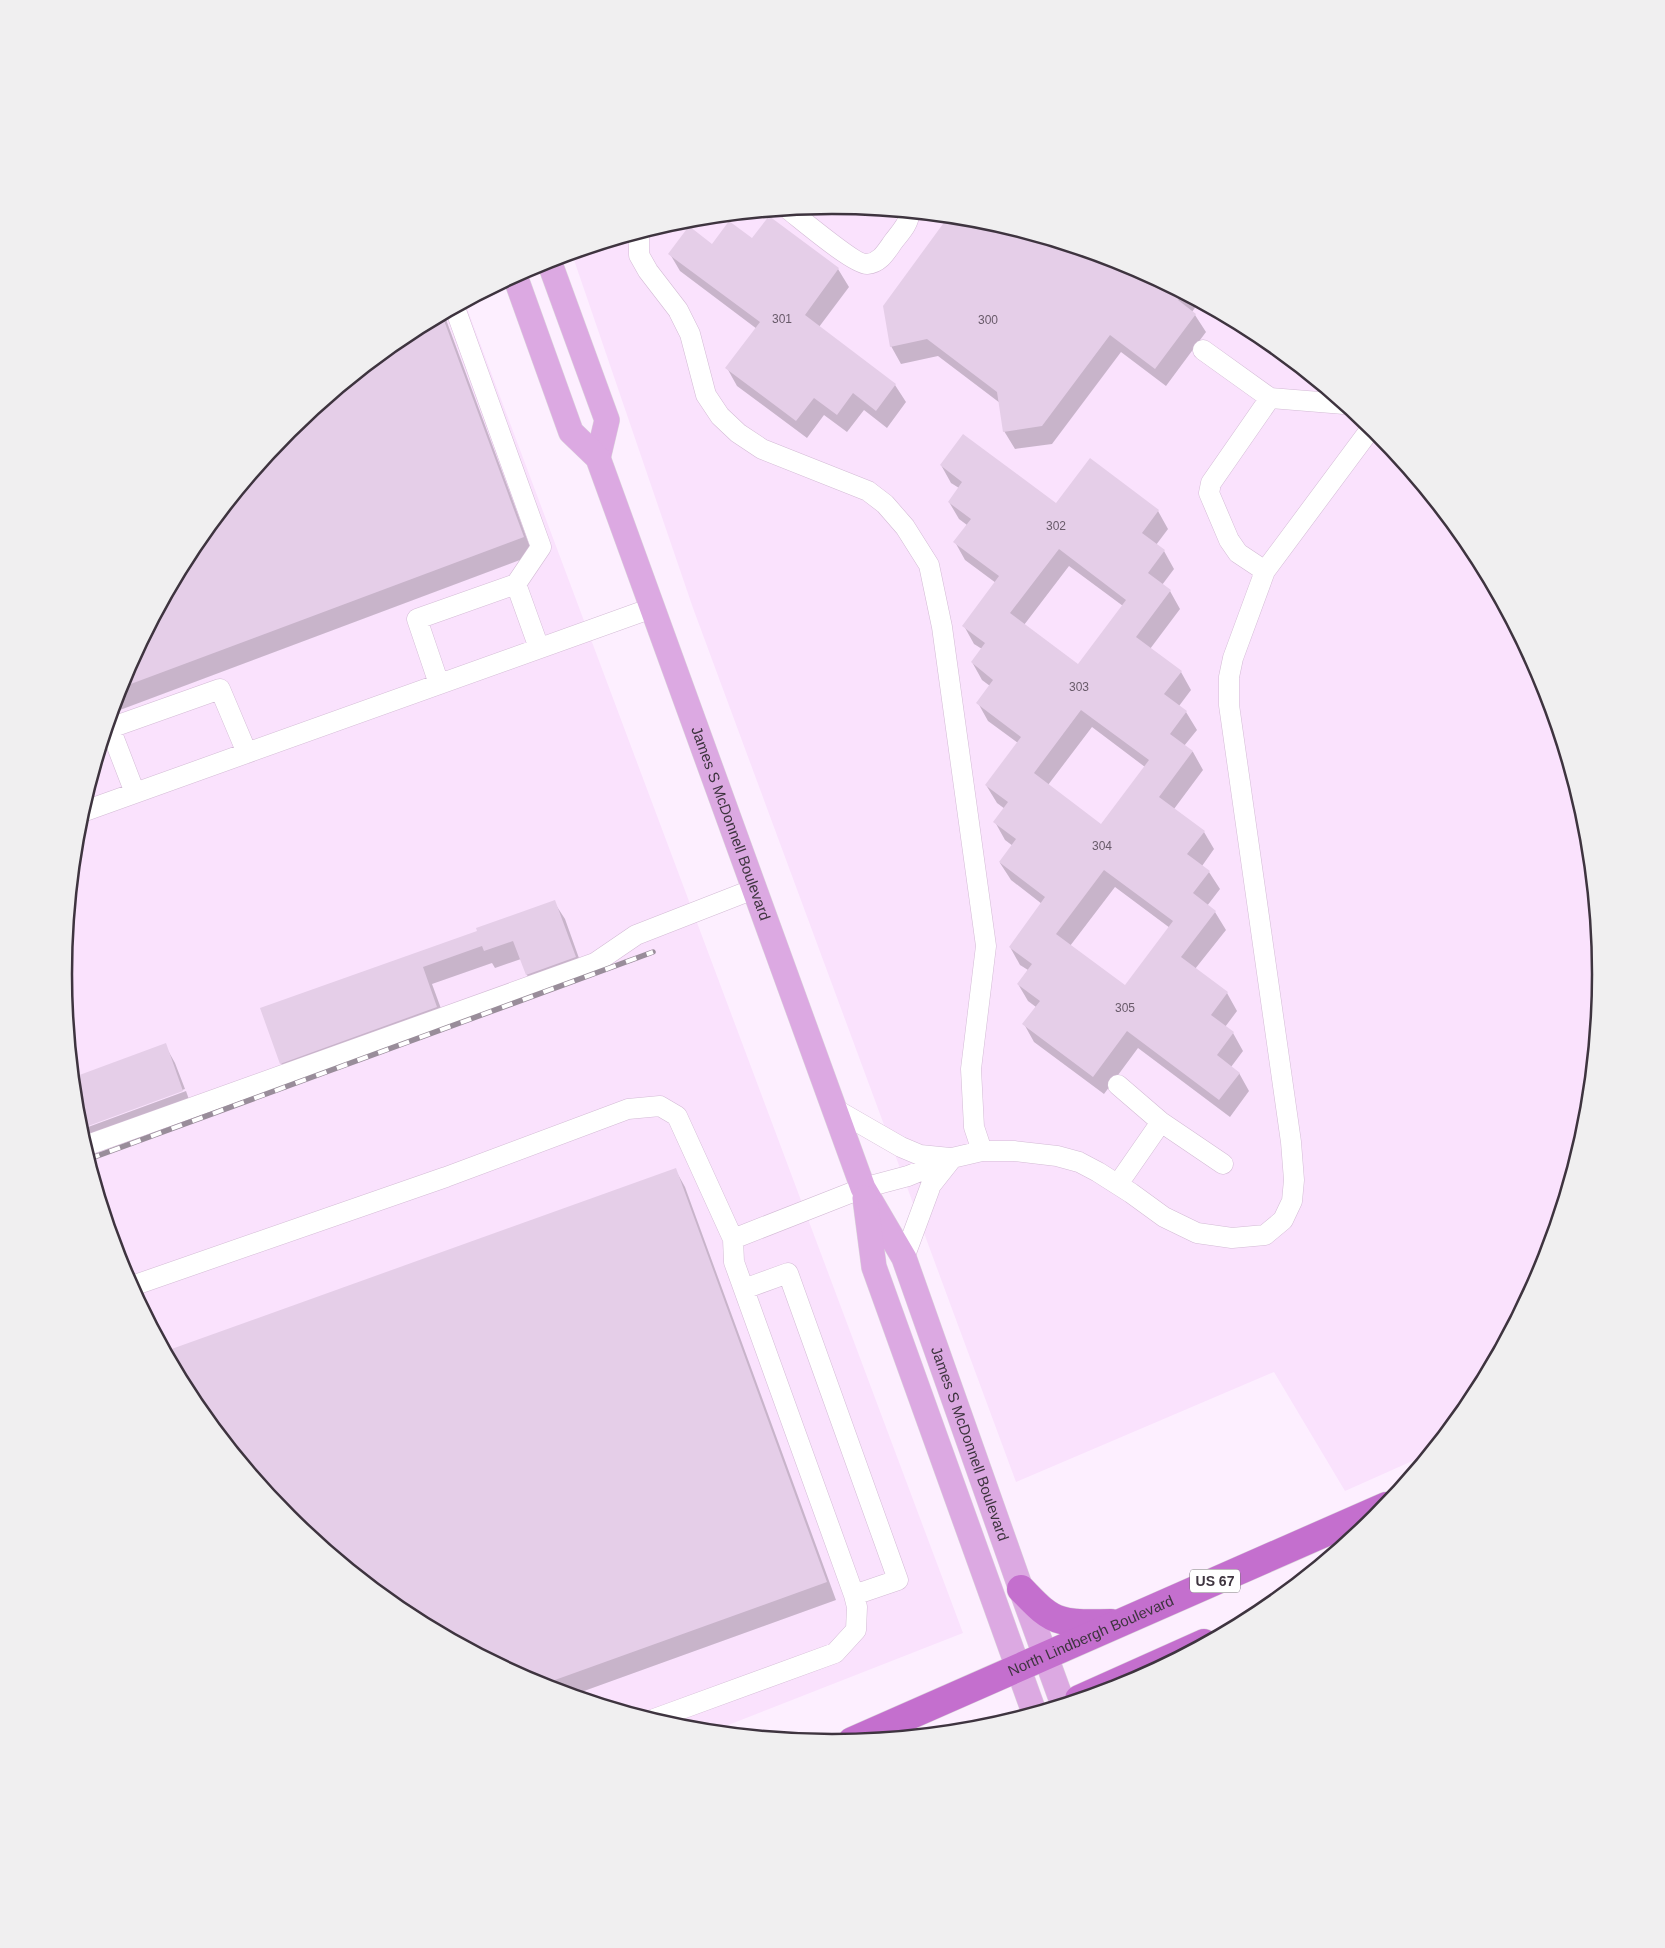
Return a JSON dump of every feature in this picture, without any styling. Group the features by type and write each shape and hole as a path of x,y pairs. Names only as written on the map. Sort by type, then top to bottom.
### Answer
{"highway":[{"name":"North Lindbergh Boulevard","path":"871,1732 1366,1515"},
{"path":"1021,1589 1043,1610 1059,1620 1079,1623 1120,1623"}],"main road":[{"path":"552,268 607,420 598,458"},
{"name":"James S McDonnell Boulevard","path":"517,283 571,432 598,458 863,1188 904,1258 1061,1699"},
{"name":"James S McDonnell Boulevard","path":"863,1188 874,1267 1032,1707"}],"lane":[{"path":"796,215 852,259 865,264 876,262 883,256 907,223 908,219"},
{"path":"639,239 639,255 648,271 678,310 690,334 706,395 720,416 738,433 762,449 868,491 885,504 905,527 928,565 942,627 986,946 971,1069 974,1127 982,1151"},
{"path":"440,684 417,619 516,584 541,547 457,314"},
{"path":"1203,350 1270,398 1334,403"},
{"path":"1265,571 1238,553 1229,540 1209,493 1211,483 1270,398"},
{"path":"733,1239 863,1188 908,1176 952,1158 982,1151 1014,1151 1057,1156 1079,1162 1118,1184 1164,1217 1197,1233 1232,1238 1265,1235 1283,1220 1292,1201 1294,1180 1291,1142 1229,705 1229,677 1233,658 1265,571 1367,434"},
{"path":"516,584 538,648"},
{"path":"91,809 652,608"},
{"path":"114,726 220,689 247,753"},
{"path":"112,733 134,793"},
{"path":"92,1144 595,962 636,935 754,889"},
{"path":"1118,1085 1161,1122 1223,1164"},
{"path":"139,1284 446,1177 628,1110 660,1106 677,1116 733,1239 734,1262 854,1595 857,1608 856,1630 835,1653 666,1715"},
{"path":"835,1109 901,1147 920,1155 952,1158"},
{"path":"1118,1184 1161,1122"},
{"path":"904,1258 931,1185 952,1158"},
{"path":"744,1289 788,1272 898,1580 854,1595"}],"shaded area":[{"path":"832,214 882,216 932,221 981,229 1077,254 1169,292 1255,342 1334,403 1404,473 1435,511 1491,594 1535,683 1567,777 1578,826 1591,924 1592,974 1591,1024 1578,1122 1567,1171 1552,1218 1535,1265 1491,1354 1464,1396 1417,1459 1345,1491 1274,1372 1016,1482 693,608 574,260 636,240 684,229 733,221 783,216"},
{"path":"467,308 963,1633 726,1726 636,1708 588,1694 496,1656 410,1606 331,1545 261,1475 230,1437 174,1354 130,1265 98,1171 79,1073 74,1024 72,974 74,924 87,826 98,777 113,730 130,683 154,632 257,478 295,437 331,403 370,371 410,342"}],"building":[{"path":"771,217 839,268 805,315 896,384 876,411 853,393 837,415 814,398 796,421 725,368 760,322 668,254 687,228 691,228 712,244 730,222 752,238 768,218"},
{"path":"944,223 1029,240 1077,254 1169,292 1179,298 1178,300 1196,314 1155,369 1110,335 1042,426 1003,432 997,392 927,339 890,347 883,306"},
{"path":"444,321 524,537 129,684 174,594 230,511 261,473 331,403 410,342"},
{"path":"963,434 1056,503 1090,458 1159,510 1142,533 1165,550 1148,573 1171,590 1136,637 1182,671 1164,694 1187,711 1170,734 1193,751 1159,797 1205,831 1187,854 1210,871 1193,893 1216,911 1181,957 1228,992 1211,1015 1234,1032 1217,1055 1240,1073 1219,1100 1127,1031 1093,1077 1022,1024 1040,1001 1017,984 1032,964 1009,947 1045,897 999,862 1016,839 993,822 1008,802 985,785 1021,737 976,703 993,680 971,662 985,643 962,626 999,576 953,542 971,519 948,502 962,482 940,465","holes":["1059,549 1126,600 1078,664 1010,613","1081,710 1149,760 1101,824 1034,773","1104,870 1173,921 1125,985 1056,934"]},
{"path":"555,900 576,957 526,975 513,941 484,951 482,946 423,967 437,1007 280,1064 260,1008 477,931 476,928"},
{"path":"166,1043 183,1091 88,1126 79,1075"},
{"path":"676,1168 827,1582 553,1680 496,1656 452,1632 410,1606 331,1545 261,1475 230,1437 171,1349"}],"railway":[{"path":"95,1157 653,952"}]}
